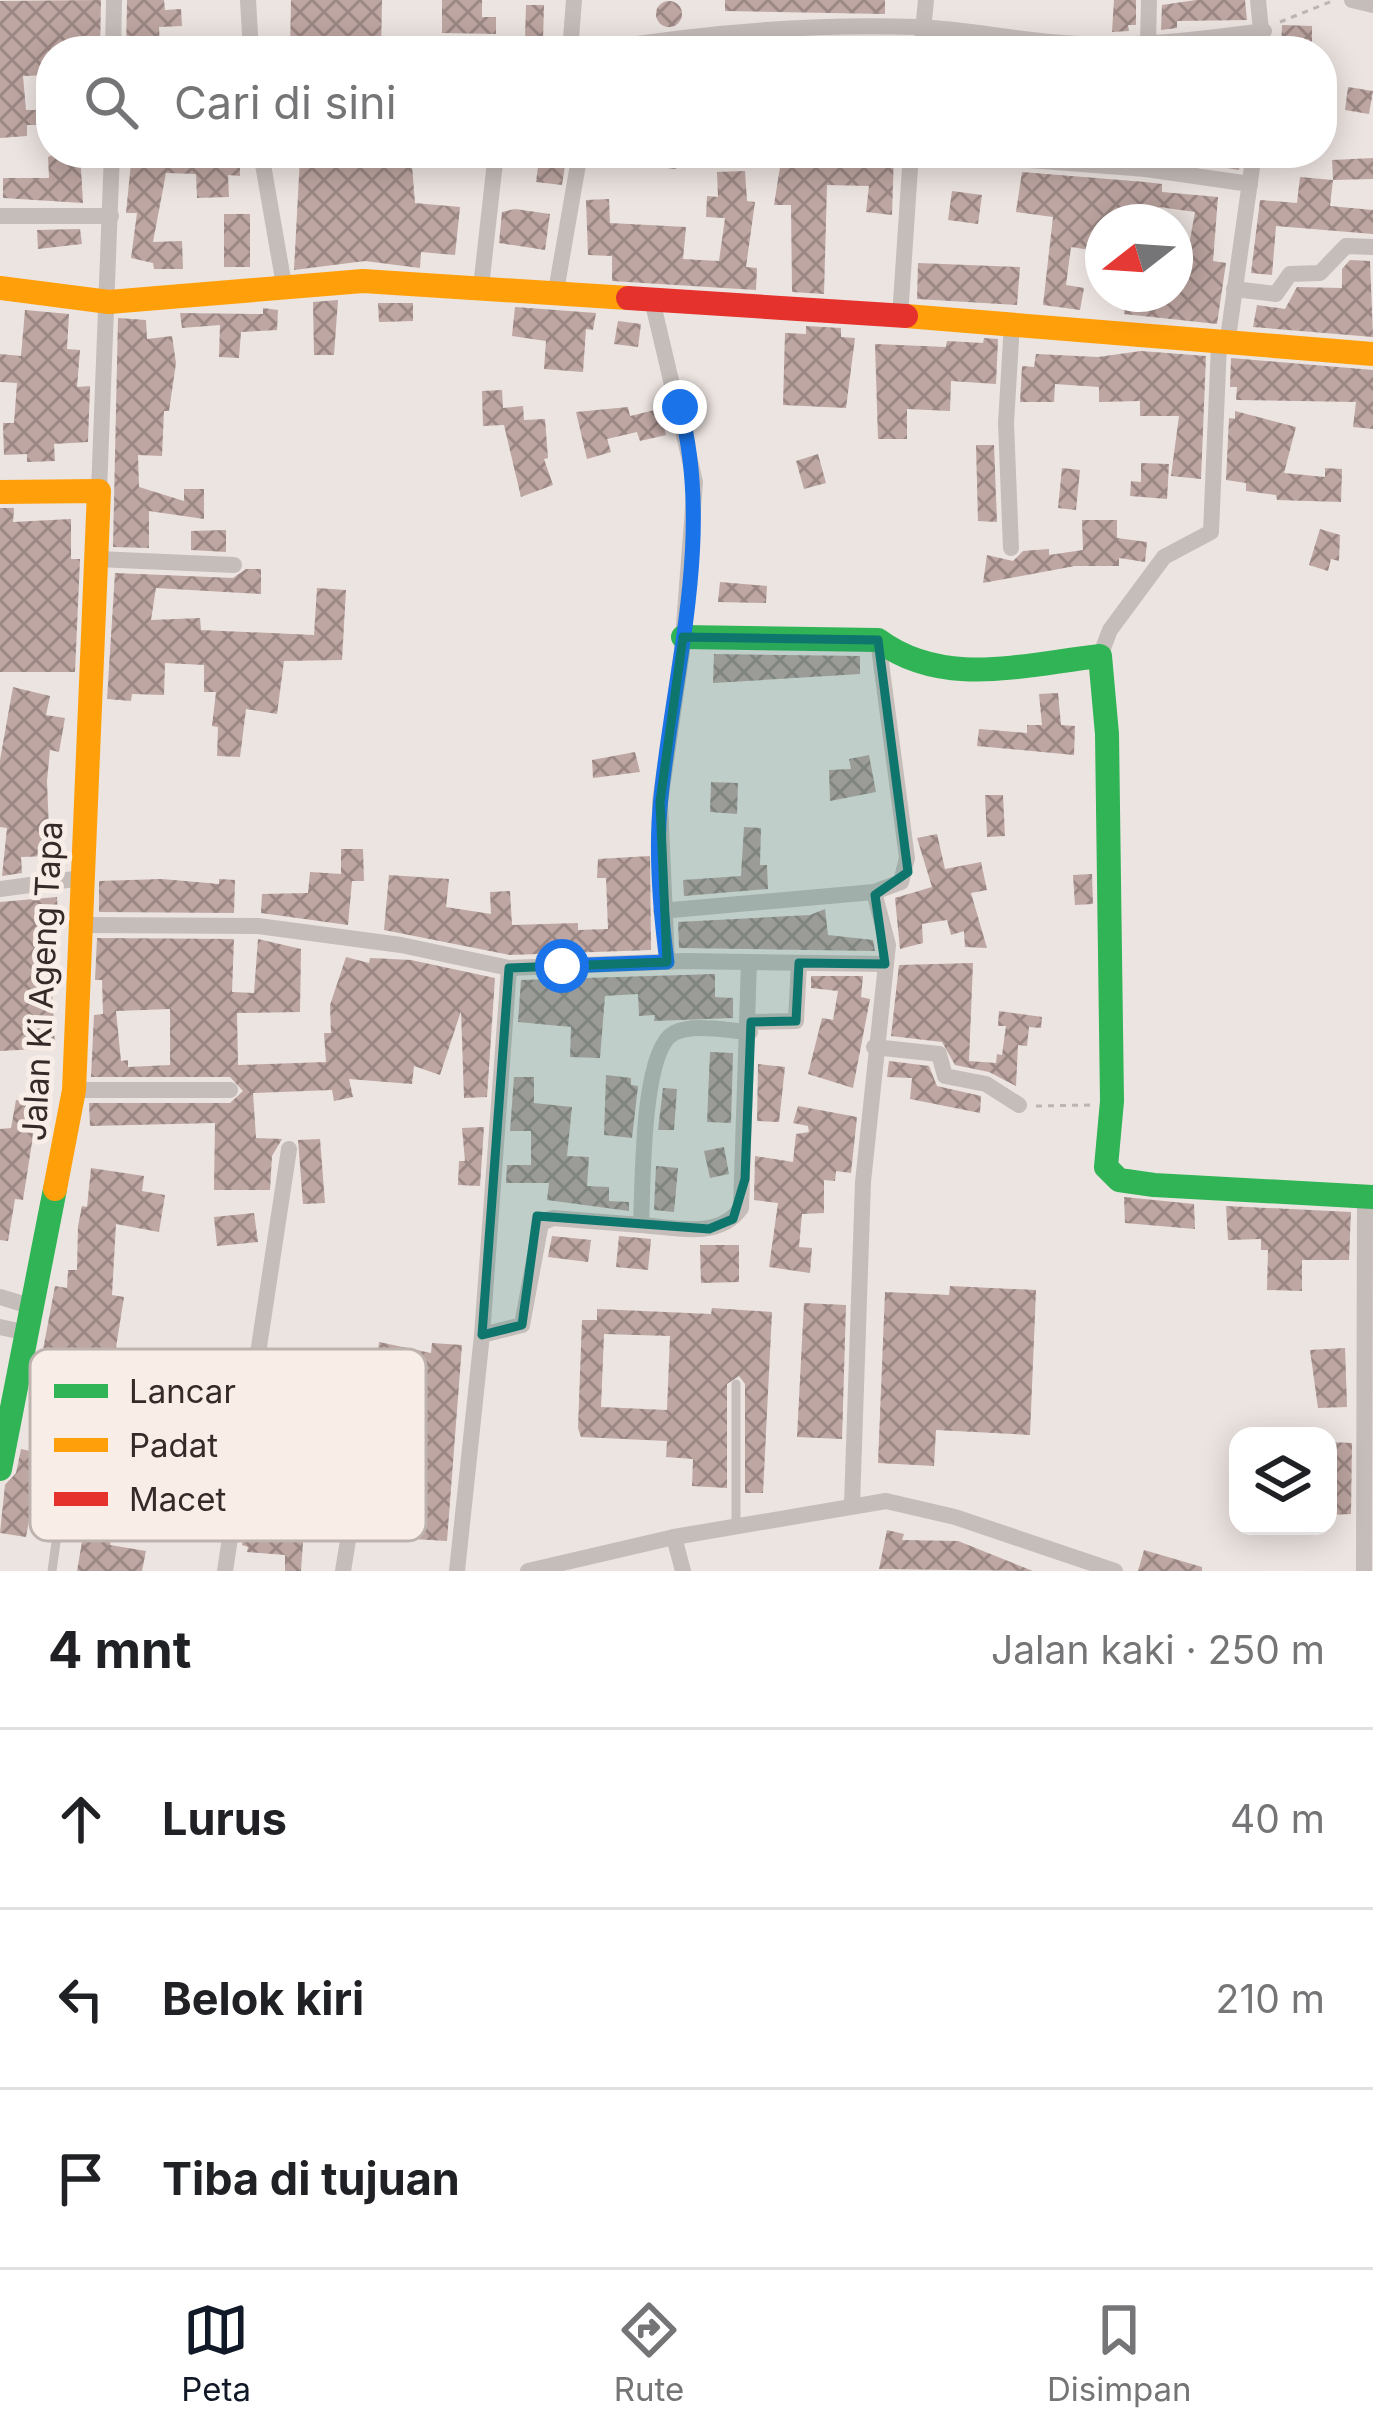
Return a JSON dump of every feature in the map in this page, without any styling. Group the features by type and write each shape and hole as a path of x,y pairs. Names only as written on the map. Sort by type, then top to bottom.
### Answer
{"street":[{"path":"113,36 114,0"},
{"path":"248,0 250,36"},
{"path":"571,36 574,0"},
{"path":"922,36 926,0"},
{"path":"1148,36 1149,0"},
{"path":"1258,0 1264,36"},
{"path":"1352,0 1373,5"},
{"path":"687,36 732,29 923,27 1000,36"},
{"path":"1242,36 1264,31"},
{"name":"Jalan Ki Ageng Tapa","path":"0,1469 74,1090 112,168"},
{"path":"265,168 291,285"},
{"path":"481,287 494,168"},
{"path":"556,291 577,168"},
{"path":"901,317 910,168"},
{"path":"1108,168 1250,184"},
{"path":"1187,175 1188,168"},
{"path":"1252,168 1223,345 1211,532 1164,556 1110,630 1100,656 1107,734 1112,1101 1106,1167 1119,1180 1369,1197 1367,1570"},
{"path":"0,216 111,216"},
{"path":"1234,289 1276,294 1290,274 1324,271 1346,246 1373,247"},
{"path":"0,288 109,302 291,285 481,287 1012,323 1223,345 1373,354"},
{"path":"652,300 693,456 683,637 660,802 667,962"},
{"path":"1011,548 1006,423 1012,323"},
{"path":"0,492 100,478"},
{"path":"97,559 234,565"},
{"path":"683,637 878,640 898,660 936,667 1027,665 1100,656"},
{"path":"662,911 874,892 901,882 908,872 878,640"},
{"path":"0,889 82,878"},
{"path":"852,1504 863,1182 887,936 874,892"},
{"path":"81,925 259,926 401,945 508,968 667,962 885,964"},
{"path":"482,1335 522,1325 541,1222 553,1218 709,1229 724,1226 741,1208 750,1027 748,962"},
{"path":"640,1225 652,1073 663,1041 682,1030 796,1021 799,963"},
{"path":"457,1571 482,1335 508,968"},
{"path":"874,1047 939,1054 945,1076 986,1084 1019,1105"},
{"path":"74,1090 230,1090"},
{"path":"259,1349 289,1149"},
{"path":"0,1297 34,1307"},
{"path":"0,1328 28,1333"},
{"path":"528,1571 599,1563 674,1537 852,1504 908,1505 1107,1570"},
{"path":"674,1537 682,1571"},
{"path":"225,1571 230,1541"},
{"path":"344,1571 349,1541"}],"lane":[{"path":"736,1384 736,1526"},
{"path":"52,1571 56,1541"}],"path":[{"path":"1264,31 1306,7 1340,0"},
{"path":"1019,1105 1065,1108 1112,1101"}],"highlighted area":[{"path":"683,637 878,640 908,872 875,895 885,964 799,963 796,1021 751,1022 745,1179 733,1219 709,1229 537,1216 522,1325 482,1335 509,968 667,962 660,802"}],"building":[{"path":"101,0 100,36 36,36 36,76 23,76 26,110 36,110 36,125 27,125 27,136 0,138 0,1"},
{"path":"127,0 164,0 165,10 181,9 182,26 159,27 159,36 126,36"},
{"path":"291,0 382,0 381,36 290,36"},
{"path":"442,0 482,0 482,17 496,17 496,34 442,33"},
{"path":"725,0 885,0 885,14 725,11"},
{"path":"1114,0 1136,0 1136,25 1128,25 1129,31 1112,32"},
{"path":"1245,0 1247,20 1177,21 1177,28 1161,30 1162,5"},
{"path":"669,1 682,14 669,27 656,14"},
{"path":"526,5 544,5 543,36 525,36"},
{"path":"1282,25 1312,26 1312,36 1282,36"},
{"path":"1348,87 1373,91 1369,114 1345,110"},
{"path":"1373,158 1373,179 1333,180 1337,160"},
{"path":"49,168 81,168 83,203 3,198 3,178 49,178"},
{"path":"130,168 240,168 240,176 228,175 229,197 197,198 196,174 166,173 153,242 182,241 183,269 154,269 153,263 131,258 137,213 126,213"},
{"path":"299,168 412,168 415,203 460,207 455,255 421,252 420,268 365,261 294,270"},
{"path":"538,168 565,168 562,185 536,182"},
{"path":"780,168 894,168 892,215 866,212 869,186 827,185 824,294 792,292 791,205 774,205"},
{"path":"745,171 747,201 755,202 746,267 757,268 756,290 612,281 612,256 588,255 586,200 609,199 610,223 686,227 683,259 719,261 725,218 706,217 707,196 718,197 717,172"},
{"path":"1022,172 1162,184 1162,192 1218,197 1213,261 1226,263 1217,324 1124,314 1193,312 1193,204 1085,204 1085,249 1071,247 1066,285 1084,288 1080,310 1043,305 1053,217 1016,212"},
{"path":"1300,177 1333,180 1330,206 1373,210 1373,234 1276,226 1272,275 1251,273 1260,200 1297,203"},
{"path":"952,191 982,195 978,224 948,220"},
{"path":"502,212 550,214 545,250 499,243"},
{"path":"224,214 250,214 250,267 224,267"},
{"path":"80,229 82,244 38,249 37,230"},
{"path":"1350,260 1370,261 1373,337 1253,327 1257,305 1285,309 1297,287 1342,288 1342,269"},
{"path":"918,263 1020,267 1017,305 917,299"},
{"path":"338,300 334,355 314,355 313,302"},
{"path":"378,303 413,303 413,321 379,322"},
{"path":"515,307 596,313 593,330 586,329 583,372 544,369 546,341 512,336"},
{"path":"263,308 278,310 277,330 241,332 239,358 219,357 220,325 182,328 180,313 263,314"},
{"path":"25,310 69,314 67,349 80,350 77,387 90,386 88,442 54,444 55,461 27,462 27,454 4,455 3,423 14,423 17,383 0,382 0,354 21,356"},
{"path":"118,318 146,320 147,339 172,336 176,363 169,411 164,411 162,456 138,455 139,487 184,501 184,489 204,489 204,519 149,511 149,548 113,547"},
{"path":"618,321 641,324 638,347 614,344"},
{"path":"806,326 841,328 841,337 855,338 846,408 783,405 785,333 806,334"},
{"path":"984,338 998,339 996,384 951,381 950,411 907,409 907,439 878,439 875,344 946,347 947,341 983,343"},
{"path":"1141,351 1206,356 1201,479 1171,476 1179,416 1140,416 1140,401 1099,402 1099,387 1055,384 1054,402 1020,402 1022,366 1034,367 1036,354 1098,357"},
{"path":"1231,358 1373,370 1373,429 1353,427 1356,402 1236,400 1237,387 1230,387"},
{"path":"502,390 503,408 523,406 524,420 545,419 548,458 544,459 553,485 521,497 504,425 483,426 482,391"},
{"path":"628,407 630,416 659,409 666,435 640,441 637,432 607,439 611,452 587,459 576,412"},
{"path":"1235,411 1296,427 1284,473 1325,477 1325,468 1342,469 1341,502 1277,500 1276,495 1246,491 1246,483 1226,480 1229,418 1235,419"},
{"path":"976,445 994,445 997,522 978,521"},
{"path":"818,454 826,483 804,489 796,461"},
{"path":"1141,463 1169,464 1167,499 1130,496 1131,481 1141,482"},
{"path":"1062,468 1080,470 1076,510 1058,508"},
{"path":"0,508 14,508 13,522 71,519 71,559 80,559 75,672 0,672"},
{"path":"1082,520 1117,520 1117,538 1147,542 1145,562 1119,558 1119,566 1075,566 983,583 987,555 1013,561 1023,551 1049,549 1049,555 1083,550"},
{"path":"1320,529 1340,535 1339,561 1331,559 1328,571 1309,565"},
{"path":"226,530 226,552 191,550 191,531"},
{"path":"246,569 261,569 261,594 156,588 151,620 200,618 201,630 314,635 317,588 346,590 342,660 284,661 277,714 246,709 240,757 217,756 218,727 212,726 216,692 204,692 204,665 165,663 164,695 132,694 131,701 107,699 115,573 233,578"},
{"path":"720,582 767,586 766,603 718,602"},
{"path":"714,654 860,656 860,674 713,683"},
{"path":"13,687 50,696 46,715 65,718 59,752 50,750 50,856 21,857 22,873 2,876 7,828 0,827 0,760"},
{"path":"1058,693 1061,725 1075,726 1074,755 977,746 979,729 1027,733 1027,725 1042,725 1039,694"},
{"path":"635,752 640,772 593,778 592,760"},
{"path":"869,755 876,792 830,801 829,770 851,769 849,759"},
{"path":"711,782 738,783 737,814 710,812"},
{"path":"985,795 1003,795 1005,836 987,837"},
{"path":"744,827 761,828 760,865 767,865 768,889 684,896 683,880 741,876"},
{"path":"937,834 945,869 981,862 987,890 971,893 987,948 965,947 964,931 951,935 947,920 922,924 923,943 900,949 895,898 932,887 917,838"},
{"path":"341,849 363,849 364,881 352,881 348,925 261,913 262,894 308,893 310,872 341,874"},
{"path":"650,856 651,950 510,955 384,930 389,875 449,879 446,907 491,914 490,892 510,891 512,925 578,923 578,930 608,929 606,878 597,878 598,859"},
{"path":"1092,874 1093,904 1075,905 1073,875"},
{"path":"219,879 235,880 234,913 99,912 99,881 219,884"},
{"path":"57,897 59,930 49,931 55,1048 0,1051 0,902"},
{"path":"825,909 828,935 873,940 875,951 679,948 678,922 810,915"},
{"path":"97,938 234,939 232,992 254,993 258,939 301,949 300,1012 237,1013 238,1065 326,1062 324,1033 331,1033 330,1005 346,957 369,963 370,958 411,960 495,978 487,1097 464,1098 461,1011 440,1075 414,1066 412,1084 349,1079 353,1097 334,1101 332,1090 253,1093 256,1138 282,1139 272,1156 270,1190 214,1190 215,1123 90,1126 89,1103 230,1103 243,1091 230,1077 91,1077 94,1015 103,1014 102,980 95,980","holes":["170,1009 170,1065 128,1067 128,1060 121,1061 116,1011"]},
{"path":"973,963 969,1061 996,1063 997,1054 1002,1055 1006,1026 998,1026 999,1011 1042,1017 1041,1028 1029,1027 1027,1046 1018,1045 1016,1086 989,1072 955,1065 942,1042 891,1036 899,965"},
{"path":"715,974 715,997 733,998 733,1018 654,1021 655,1015 639,1016 638,994 605,996 600,1058 570,1057 571,1027 518,1022 521,980"},
{"path":"811,976 863,976 861,997 870,999 853,1088 808,1074 822,1018 833,1020 838,991 811,988"},
{"path":"710,1052 733,1053 731,1123 707,1122"},
{"path":"889,1061 929,1066 937,1086 981,1096 980,1113 910,1099 912,1078 887,1077"},
{"path":"758,1064 785,1067 779,1122 757,1121"},
{"path":"606,1075 631,1078 631,1085 638,1086 632,1138 604,1135"},
{"path":"514,1077 534,1077 534,1103 572,1107 567,1156 589,1157 587,1186 609,1187 609,1201 629,1202 629,1211 547,1200 549,1183 506,1183 507,1165 531,1165 531,1131 510,1131"},
{"path":"663,1088 677,1089 674,1130 658,1130"},
{"path":"16,1100 38,1104 23,1200 15,1199 8,1241 0,1240 0,1129 11,1128"},
{"path":"798,1106 857,1117 851,1173 836,1171 835,1181 824,1180 824,1213 802,1214 799,1247 812,1248 810,1273 769,1267 778,1203 754,1200 755,1156 793,1162 796,1134 809,1132 808,1126 793,1123"},
{"path":"484,1127 480,1186 458,1185 459,1161 465,1161 462,1128"},
{"path":"320,1139 325,1203 303,1204 298,1140"},
{"path":"724,1147 729,1174 710,1178 704,1151"},
{"path":"656,1166 678,1168 674,1212 654,1210"},
{"path":"91,1168 144,1176 142,1191 165,1195 159,1232 116,1224 112,1295 124,1297 116,1349 43,1349 55,1286 67,1288 68,1270 77,1270 78,1226 82,1206 87,1207"},
{"path":"1124,1197 1194,1204 1195,1229 1125,1223"},
{"path":"1226,1206 1351,1212 1349,1260 1302,1260 1302,1291 1267,1290 1268,1250 1261,1250 1261,1239 1228,1240"},
{"path":"254,1213 258,1242 217,1246 214,1217"},
{"path":"552,1236 591,1240 588,1262 548,1257"},
{"path":"619,1236 651,1239 648,1270 616,1267"},
{"path":"700,1245 739,1245 739,1282 701,1283"},
{"path":"950,1286 1036,1290 1030,1435 936,1430 934,1466 878,1463 885,1292 949,1295"},
{"path":"804,1303 846,1305 842,1439 797,1437"},
{"path":"712,1308 772,1312 763,1493 745,1493 745,1384 739,1376 727,1384 727,1488 692,1486 693,1459 666,1457 667,1441 581,1437 578,1428 582,1320 597,1320 597,1309 711,1314","holes":["604,1334 670,1336 667,1410 601,1407"]},
{"path":"379,1342 412,1349 378,1349"},
{"path":"432,1343 462,1345 447,1541 426,1540 426,1352 431,1353"},
{"path":"1345,1348 1347,1407 1318,1408 1310,1350"},
{"path":"1337,1442 1352,1443 1351,1514 1337,1515"},
{"path":"21,1449 30,1451 26,1537 0,1533 5,1485 16,1473"},
{"path":"887,1530 904,1534 902,1540 958,1541 1033,1571 879,1569"},
{"path":"82,1541 111,1541 110,1545 146,1551 142,1571 77,1571"},
{"path":"243,1541 303,1541 301,1571 285,1571 285,1555 247,1552 248,1547"},
{"path":"1144,1550 1202,1567 1202,1571 1138,1571"}],"traffic: fast":[{"path":"683,637 878,640 903,655 957,669 1100,656 1107,734 1112,1101 1106,1167 1119,1180 1154,1185 1373,1197"},
{"path":"0,1469 55,1189"}],"traffic: slow":[{"path":"0,288 109,302 363,281 628,298"},
{"path":"906,316 1373,354"},
{"path":"0,492 99,491 74,1090 55,1189"}],"traffic: jam":[{"path":"628,298 906,316"}],"route":[{"path":"562,966 667,962 660,802 682,651 695,482 680,407"}]}
